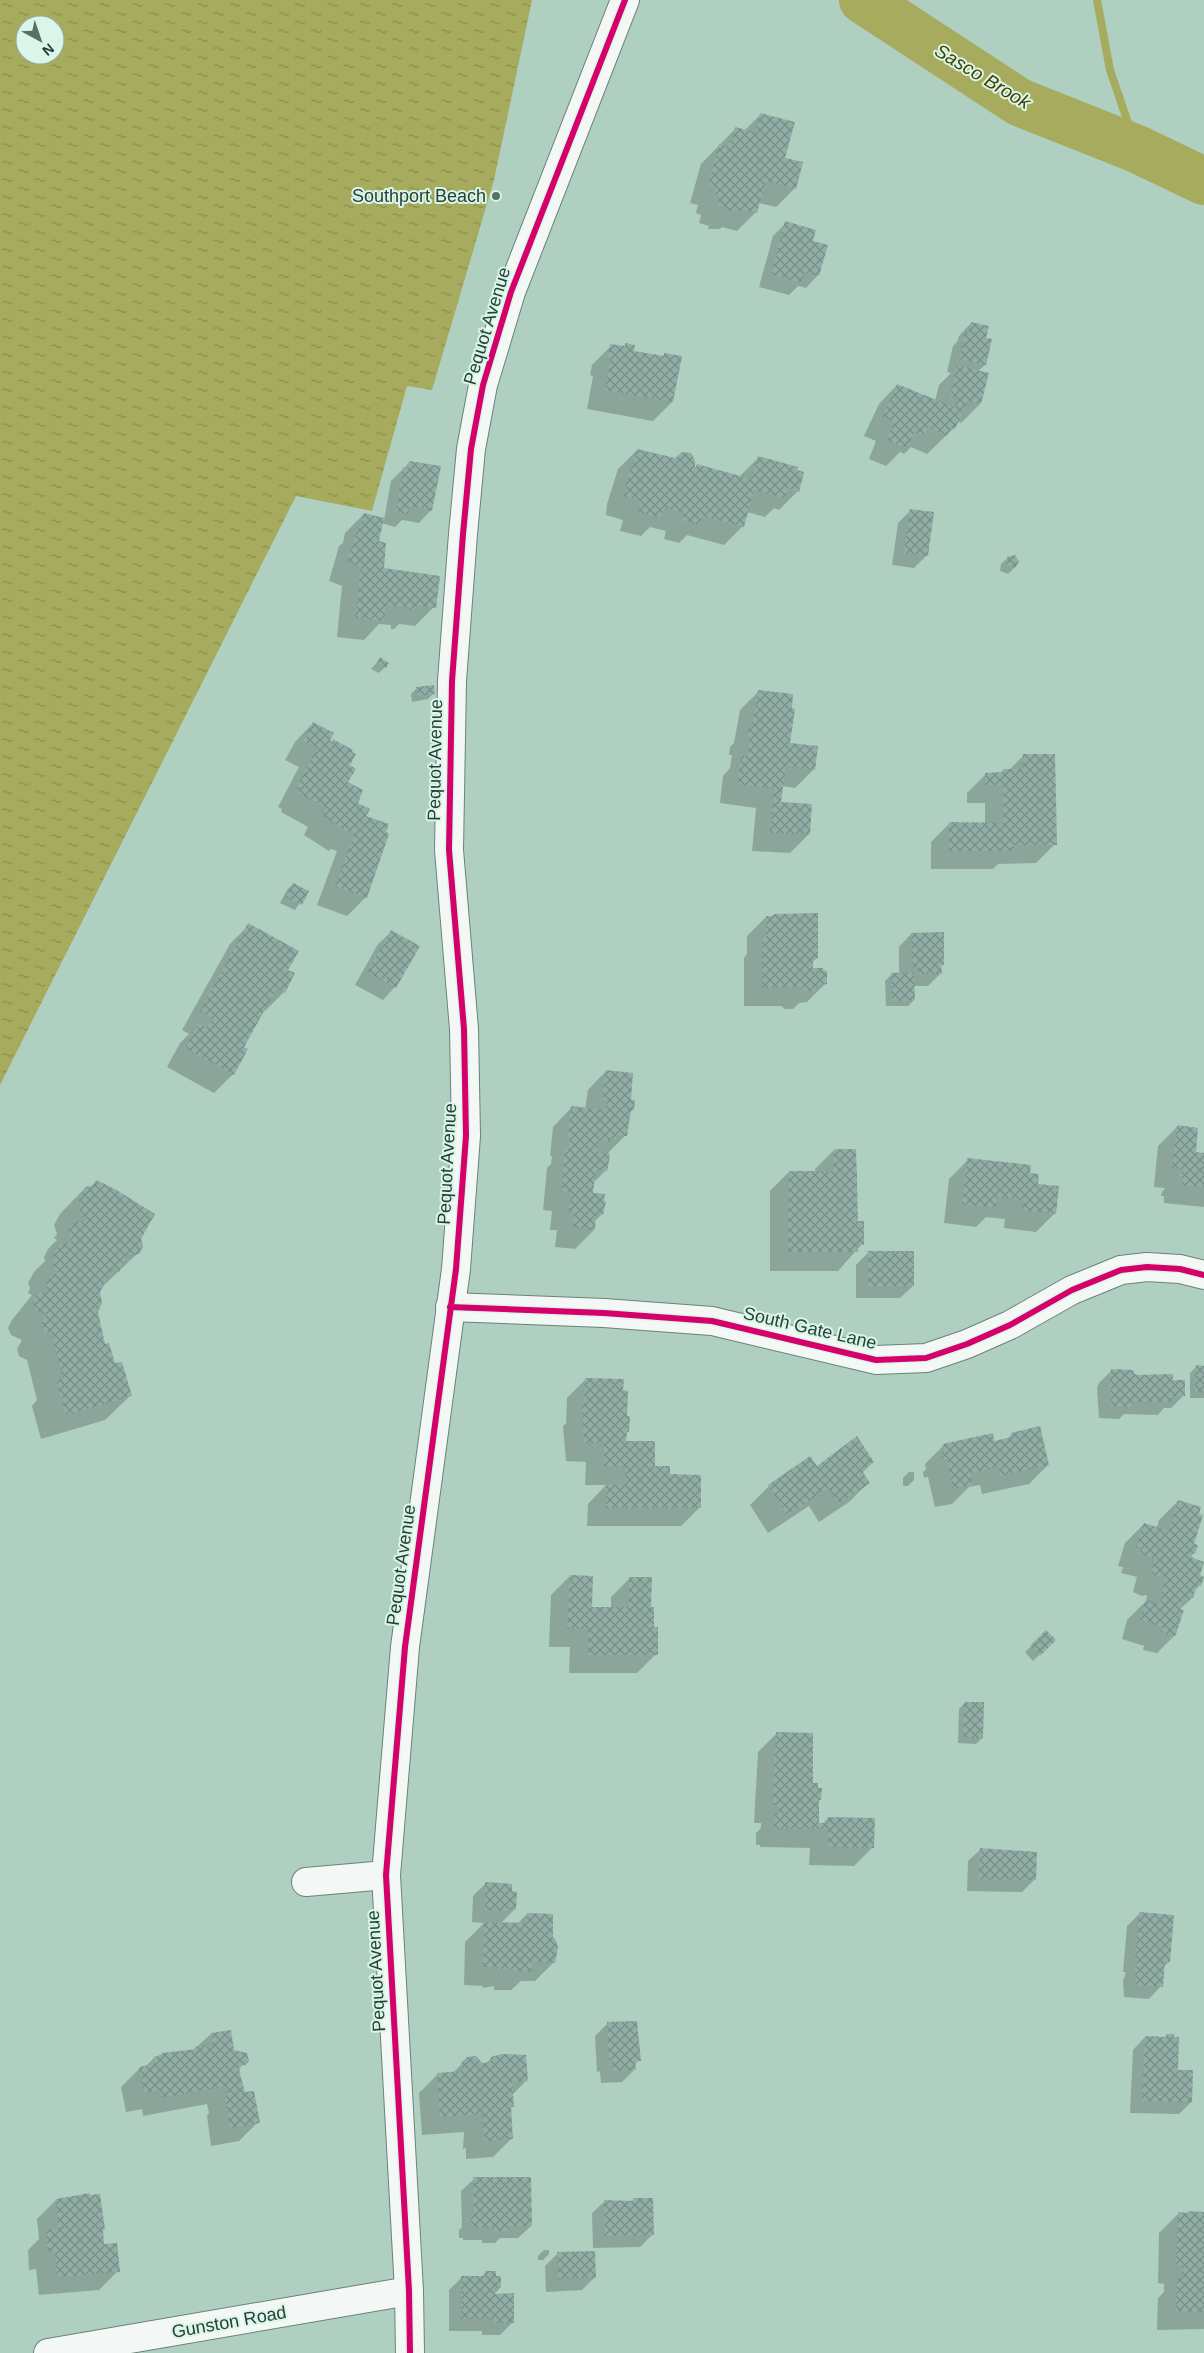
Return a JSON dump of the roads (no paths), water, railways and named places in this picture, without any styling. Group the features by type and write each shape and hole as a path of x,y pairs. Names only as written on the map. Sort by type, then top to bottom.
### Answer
{"street":[{"name":"Pequot Avenue","path":"410,2353 409,2291 386,1875 404,1647 456,1269 466,1136 464,1029 449,850 452,681 471,449 483,384 512,292 625,0"},
{"name":"South Gate Lane","path":"450,1307 604,1312 712,1321 876,1360 926,1358 966,1344 1010,1325 1072,1290 1121,1270 1147,1267 1180,1268 1204,1275"},
{"path":"306,1882 386,1875"},
{"name":"Gunston Road","path":"48,2353 409,2291"}],"water":[{"path":"0,0 532,0 494,180 432,390 407,386 372,511 296,496 0,1085"}],"waterway":[{"name":"Sasco Brook","path":"863,0 1019,102 1137,149 1204,181"},
{"name":"Sasco Brook","path":"1097,0 1110,70 1137,149"}],"place":[{"name":"Southport Beach","path":"496,196"}]}
